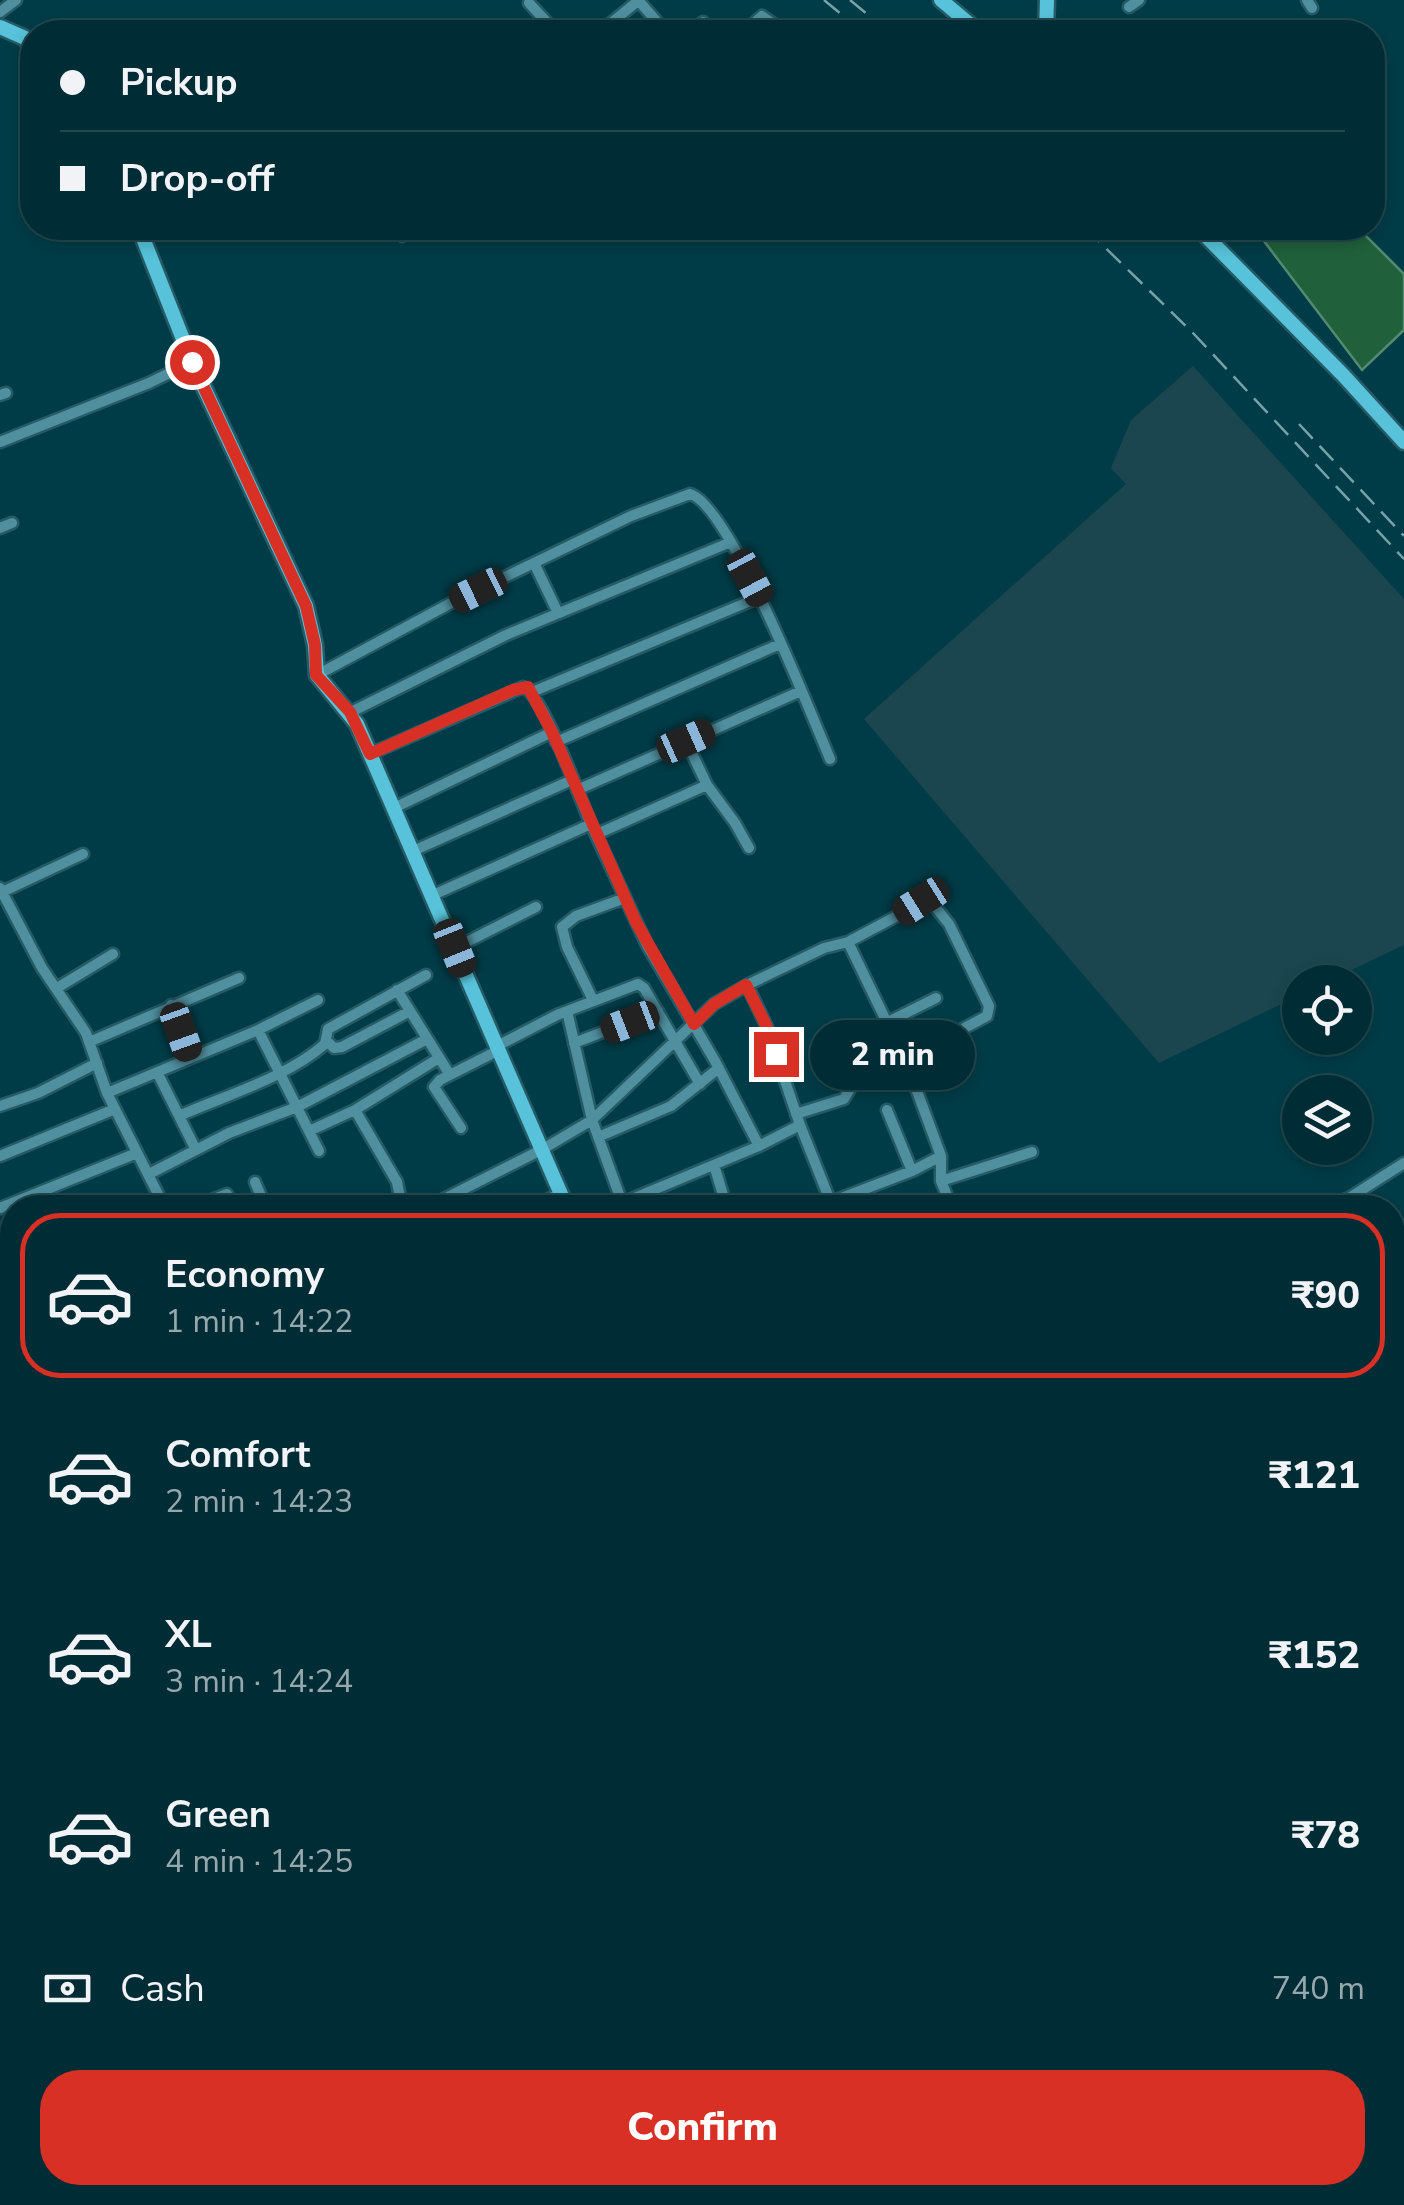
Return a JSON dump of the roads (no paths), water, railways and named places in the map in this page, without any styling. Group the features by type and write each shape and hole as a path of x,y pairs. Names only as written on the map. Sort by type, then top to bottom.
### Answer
{"street":[{"path":"0,12 16,0"},
{"path":"614,20 638,0 656,20"},
{"path":"941,0 965,20"},
{"path":"528,3 544,20"},
{"path":"144,240 192,362 306,606 315,645 316,675 350,712 370,754 562,1195"},
{"path":"1210,240 1404,442"},
{"path":"0,442 192,362"},
{"path":"316,675 451,603 630,516 690,494 707,504 760,597 830,759"},
{"path":"0,528 12,523"},
{"path":"350,712 467,653 730,542"},
{"path":"534,563 558,613"},
{"path":"532,692 760,597"},
{"path":"394,808 780,644"},
{"path":"370,754 513,690 528,687 648,945 759,1146"},
{"path":"413,852 800,691"},
{"path":"686,741 707,785 749,848"},
{"path":"432,895 707,785"},
{"path":"83,854 1,890 89,1042 107,1093 158,1195"},
{"path":"593,1000 566,948 562,928 576,916 625,898"},
{"path":"461,1195 592,1120 714,1004 824,948 848,942 921,901 931,901 949,924 988,1006 987,1016 957,1032"},
{"path":"455,948 536,907"},
{"path":"848,942 899,1046 941,1156 941,1181 947,1195"},
{"path":"57,988 112,954"},
{"path":"179,1116 277,1072 323,1046 328,1029 426,975"},
{"path":"89,1042 239,978"},
{"path":"461,1128 434,1087 567,1011 638,984 700,1084"},
{"path":"746,985 766,1025 828,1195"},
{"path":"397,990 450,1075"},
{"path":"888,1022 936,998"},
{"path":"107,1093 258,1030 318,1000"},
{"path":"171,1006 190,1058"},
{"path":"326,1040 334,1048 342,1047 410,1011"},
{"path":"567,1011 592,1120 619,1195"},
{"path":"574,1042 658,1012"},
{"path":"258,1030 319,1151"},
{"path":"148,1174 230,1133 297,1107 427,1039"},
{"path":"646,1195 759,1146 798,1120 844,1099 850,1089 850,1069 899,1046"},
{"path":"309,1131 355,1110 440,1058"},
{"path":"0,1106 96,1064"},
{"path":"598,1137 671,1106 719,1068"},
{"path":"157,1072 196,1150"},
{"path":"0,1156 115,1109"},
{"path":"355,1110 397,1182 400,1195"},
{"path":"887,1110 912,1171"},
{"path":"941,1181 1032,1152"},
{"path":"36,1195 137,1153"},
{"path":"857,1195 941,1156"},
{"path":"1363,1195 1404,1163"},
{"path":"714,1165 723,1195"},
{"path":"255,1182 260,1195"}],"railway":[{"path":"824,0 848,20"},
{"path":"850,0 874,20"},
{"path":"1097,240 1193,333 1404,559"},
{"path":"1299,424 1404,536"}]}
